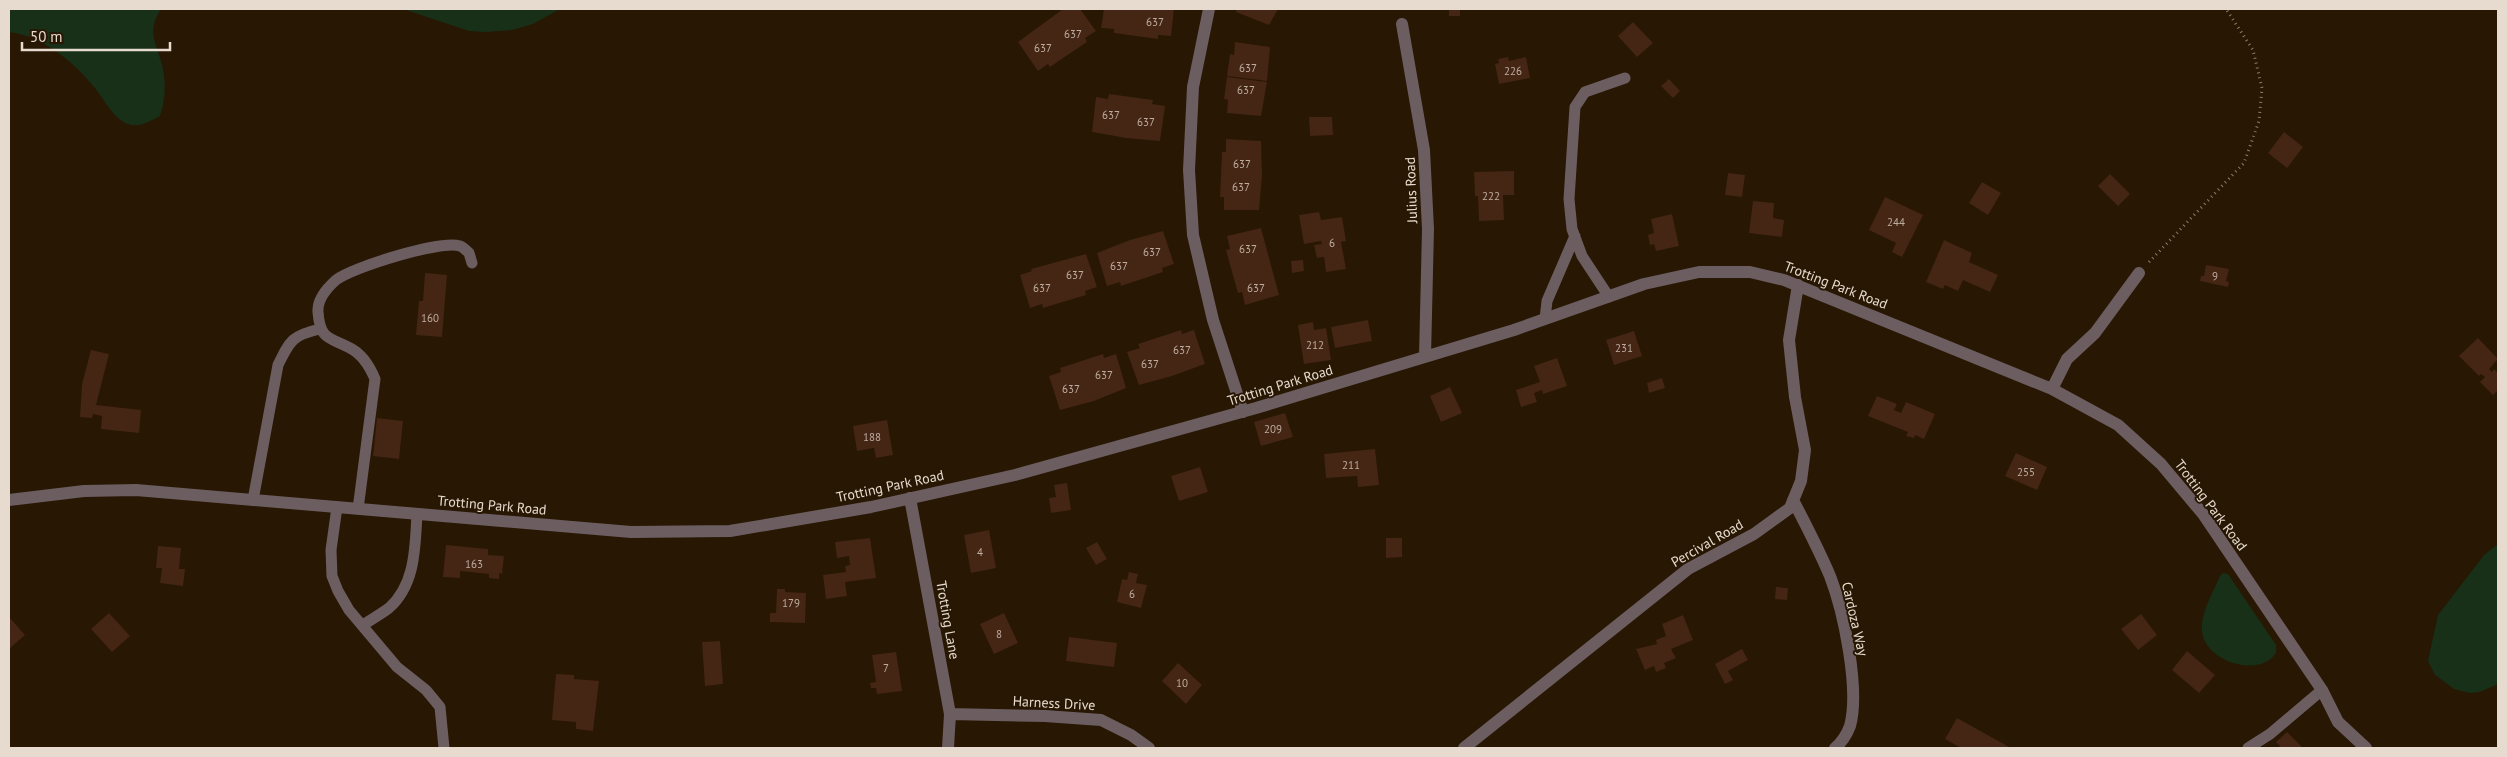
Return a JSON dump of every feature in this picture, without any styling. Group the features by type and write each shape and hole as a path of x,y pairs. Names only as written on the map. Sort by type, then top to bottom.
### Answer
{"street":[{"path":"1209,9 1193,87 1189,170 1193,235 1213,320 1243,412"},
{"name":"Julius Road","path":"1402,24 1424,150 1428,229 1426,357"},
{"name":"Trotting Park Road","path":"9,500 84,491 136,490 631,532 730,531 910,498 1016,475 1243,412 1426,357 1545,319 1644,284 1699,272 1750,272 1798,285 2052,389 2118,426 2161,464 2203,514 2322,690 2338,722 2366,748"},
{"path":"2052,389 2067,359 2095,332 2138,274"},
{"name":"Percival Road","path":"1464,748 1688,569 1754,534 1790,508 1801,481 1805,450 1794,398 1789,340 1798,285"},
{"name":"Trotting Lane","path":"910,498 950,714 948,748"},
{"name":"Cardoza Way","path":"1793,500 1830,578 1844,626 1854,700 1849,729 1835,748"},
{"name":"Harness Drive","path":"950,714 1045,716 1101,720 1131,735 1149,748"}],"lane":[{"path":"1609,296 1582,256 1572,229 1569,199 1575,108 1586,92 1625,78"},
{"path":"1545,319 1547,301 1575,236"},
{"path":"358,509 375,380 370,366 351,348 328,339 320,329 318,309 323,293 338,279 359,268 438,247 460,246 469,253 472,263"},
{"path":"253,500 278,365 286,349 298,334 320,329"},
{"path":"337,507 331,550 332,576 338,591 349,610 397,667 426,690 440,707 444,748"},
{"path":"363,625 390,607 409,577 414,557 417,514"},
{"path":"2248,748 2270,734 2322,690"}],"path":[{"path":"2138,274 2244,163 2259,121 2262,88 2252,50 2226,9"}],"green space":[{"path":"9,9 161,9 156,17 153,32 165,81 165,93 160,116 139,125 125,123 115,115 86,77 67,59 45,44 21,34 9,32"},
{"path":"403,9 560,9 533,24 512,30 485,32 469,31"},
{"path":"2498,544 2498,684 2480,692 2470,693 2454,689 2435,675 2428,661 2438,615 2484,555"},
{"path":"2223,573 2228,574 2276,645 2276,653 2268,661 2258,665 2234,663 2212,651 2205,642 2202,632 2203,618 2211,596"}],"building":[{"path":"1063,9 1080,9 1096,31 1085,38 1087,42 1050,67 1048,64 1038,71 1018,42"},
{"path":"1104,9 1174,9 1171,36 1158,35 1158,39 1114,33 1114,29 1101,28"},
{"path":"1237,9 1278,9 1269,25 1236,12"},
{"path":"1449,9 1460,9 1460,16 1449,16"},
{"path":"1633,22 1653,43 1637,57 1618,36"},
{"path":"1235,42 1270,47 1267,81 1227,76 1230,54 1234,55"},
{"path":"1508,57 1509,61 1526,57 1530,78 1499,84 1495,64 1499,63 1498,59"},
{"path":"1227,77 1267,82 1261,116 1227,113 1228,100 1224,99"},
{"path":"1669,79 1680,91 1673,98 1661,86"},
{"path":"1109,94 1153,100 1152,104 1165,106 1160,141 1092,132 1096,97 1108,99"},
{"path":"1309,117 1332,117 1333,135 1310,136"},
{"path":"2284,132 2303,147 2287,168 2268,153"},
{"path":"1226,139 1261,141 1262,175 1259,210 1224,210 1224,197 1220,197 1222,152 1226,152"},
{"path":"1514,171 1514,195 1503,195 1504,220 1479,221 1478,196 1475,196 1474,172"},
{"path":"1728,173 1745,175 1742,197 1725,195"},
{"path":"2110,174 2130,194 2118,206 2098,186"},
{"path":"1982,182 2001,193 1988,215 1969,203"},
{"path":"1885,197 1923,215 1902,257 1892,252 1896,243 1869,230"},
{"path":"1753,201 1774,203 1773,218 1784,220 1782,237 1749,233"},
{"path":"1319,212 1321,220 1342,217 1346,241 1341,242 1346,269 1326,272 1324,257 1317,258 1314,245 1322,244 1321,241 1304,244 1299,215"},
{"path":"1672,214 1679,246 1656,251 1654,244 1650,245 1648,235 1654,233 1651,219"},
{"path":"1261,228 1279,295 1245,305 1242,292 1238,293 1226,250 1230,249 1227,236"},
{"path":"1163,231 1174,264 1162,268 1163,272 1121,286 1120,282 1107,286 1097,253 1130,240"},
{"path":"1944,240 1972,253 1969,262 1998,275 1990,292 1963,280 1958,291 1945,285 1943,289 1926,282"},
{"path":"1086,254 1097,287 1085,291 1086,295 1043,308 1042,304 1030,308 1020,275 1032,271 1031,269"},
{"path":"1303,260 1304,271 1292,273 1291,261"},
{"path":"2206,265 2229,269 2226,281 2229,282 2228,287 2200,281 2201,276 2204,276"},
{"path":"425,273 447,275 442,337 416,335 419,301 423,301"},
{"path":"1368,320 1372,341 1335,348 1331,327"},
{"path":"1313,322 1314,330 1326,328 1331,360 1304,364 1298,325"},
{"path":"1181,330 1182,334 1194,330 1205,364 1139,385 1127,352 1140,348 1138,344"},
{"path":"1634,331 1642,356 1614,365 1606,340"},
{"path":"2478,338 2498,359 2489,369 2492,372 2494,369 2498,373 2498,390 2493,395 2480,382 2485,377 2481,374 2479,376 2459,356"},
{"path":"91,350 109,354 96,405 141,410 139,433 101,429 102,416 93,414 92,418 80,417 82,384"},
{"path":"1103,354 1104,358 1116,354 1126,388 1094,401 1060,410 1049,376 1061,372 1060,368"},
{"path":"1557,358 1567,386 1543,394 1542,390 1534,393 1537,402 1521,407 1516,390 1540,382 1534,366"},
{"path":"1662,378 1665,388 1649,393 1647,383"},
{"path":"1450,387 1462,413 1441,422 1430,396"},
{"path":"1877,396 1897,404 1894,410 1901,413 1906,402 1935,414 1924,439 1915,435 1914,438 1906,436 1908,432 1868,416"},
{"path":"1285,413 1293,437 1261,446 1254,422"},
{"path":"377,418 403,421 399,459 373,456"},
{"path":"887,420 893,455 876,458 874,448 857,451 853,426"},
{"path":"1375,449 1379,485 1358,487 1357,476 1326,478 1324,454"},
{"path":"2016,453 2047,467 2037,490 2005,476"},
{"path":"1200,467 1208,492 1179,501 1171,476"},
{"path":"1067,483 1071,510 1051,513 1049,498 1056,497 1054,485"},
{"path":"989,530 996,568 971,573 964,535"},
{"path":"870,538 876,578 845,582 847,596 826,599 823,575 846,572 845,566 850,565 849,556 837,558 835,542"},
{"path":"1386,538 1402,538 1402,557 1386,558"},
{"path":"1097,542 1107,559 1096,565 1086,548"},
{"path":"446,545 488,549 488,555 504,556 502,574 499,573 499,579 489,578 489,574 460,571 460,578 443,577"},
{"path":"158,546 181,548 179,569 185,569 183,586 160,583 162,568 156,568"},
{"path":"1129,572 1138,574 1136,583 1147,585 1141,608 1117,602 1122,579 1127,580"},
{"path":"1776,587 1788,588 1787,600 1775,599"},
{"path":"777,589 785,589 785,592 806,593 805,623 770,622 770,613 776,613"},
{"path":"109,613 130,636 112,652 91,629"},
{"path":"1004,613 1018,643 994,654 980,624"},
{"path":"2141,614 2157,635 2138,650 2121,629"},
{"path":"1683,615 1693,640 1671,649 1676,658 1664,663 1666,668 1656,672 1654,666 1645,670 1636,649 1657,644 1656,640 1666,636 1662,624"},
{"path":"9,617 25,635 9,649"},
{"path":"1069,637 1117,643 1114,667 1066,661"},
{"path":"720,641 723,684 705,686 702,642"},
{"path":"1742,649 1748,660 1728,671 1733,680 1725,684 1715,664"},
{"path":"2187,651 2215,675 2199,693 2172,670"},
{"path":"896,652 902,691 877,694 876,688 871,688 870,683 876,682 872,655"},
{"path":"1178,663 1202,685 1186,704 1162,681"},
{"path":"556,674 574,675 574,679 599,681 593,731 576,729 576,722 552,720"},
{"path":"1957,718 2011,748 1961,748 1945,739"},
{"path":"2287,732 2303,748 2278,748 2280,746 2276,742"}]}
